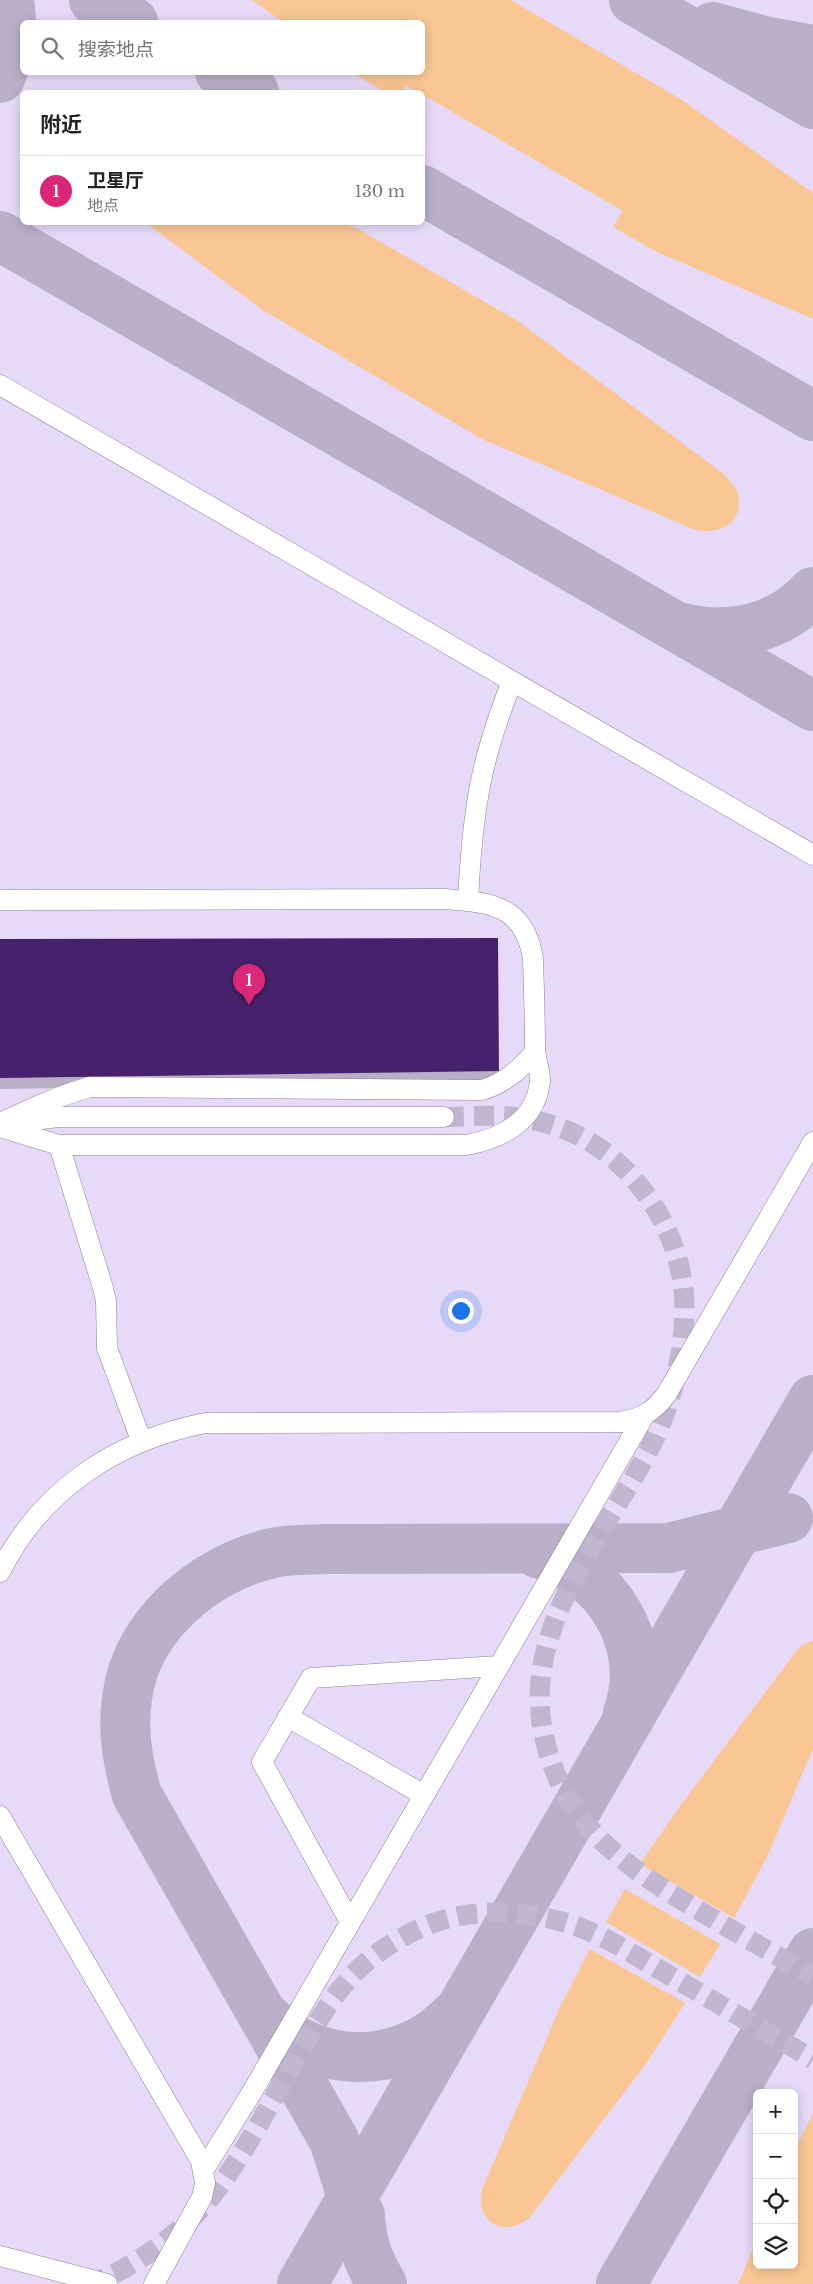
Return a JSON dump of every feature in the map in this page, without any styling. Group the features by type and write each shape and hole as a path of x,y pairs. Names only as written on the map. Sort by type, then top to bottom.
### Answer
{"lane":[{"path":"0,385 813,855"},
{"path":"468,901 471,845 482,776 498,719 512,681"},
{"path":"0,900 468,901 496,906 508,912 526,933 531,945 535,1052 540,1081 535,1101 527,1116 515,1127 500,1136 484,1142 467,1145 59,1145 0,1125"},
{"path":"0,1125 50,1100 90,1087 482,1090 497,1085 511,1076 535,1052"},
{"path":"0,1125 58,1117 444,1117"},
{"path":"0,1572 20,1538 37,1516 58,1495 110,1456 141,1440 173,1429 205,1423 620,1422 644,1416 654,1410 666,1396 813,1142"},
{"path":"59,1145 103,1288 106,1301 107,1348 141,1440"},
{"path":"203,2171 252,2092 644,1416"},
{"path":"350,1922 262,1762 288,1717 311,1678 499,1666"},
{"path":"288,1717 424,1795"},
{"path":"0,1816 195,2150 203,2171 203,2190 196,2211 154,2284"},
{"path":"0,2256 107,2284"}],"shaded area":[{"path":"252,0 511,0 682,100 813,193 813,319 655,251 613,227 623,211 425,96 425,90 414,90 406,86 403,90 382,90 356,75 425,75 425,20 280,20"},
{"path":"149,225 348,225 360,230 518,321 725,475 738,494 739,504 737,513 733,520 720,529 702,531 693,529 482,439 261,309"},
{"path":"813,1640 813,1749 766,1859 734,1918 640,1864 680,1806 800,1646"},
{"path":"625,1889 720,1944 700,1977 606,1922"},
{"path":"590,1949 685,2003 648,2061 530,2217 520,2224 501,2227 486,2217 482,2209 483,2187 561,2005"},
{"path":"813,2113 813,2284 738,2284 753,2249 753,2269 798,2269 798,2144"}],"building":[{"path":"498,938 499,1071 0,1078 0,939"}],"taxiway":[{"path":"0,78 7,59 10,39 9,0"},
{"path":"94,0 129,20"},
{"path":"634,0 813,104"},
{"path":"713,27 764,41 813,50"},
{"path":"225,75 251,90"},
{"path":"425,192 813,416"},
{"path":"0,236 813,706"},
{"path":"683,628 719,632 753,628 770,623 785,615 800,605 813,592"},
{"path":"302,2284 813,1400"},
{"path":"364,2247 352,2197 334,2140 137,1795 131,1771 125,1723 127,1698 133,1671 144,1647 159,1624 199,1586 223,1572 273,1553 326,1549 669,1548 788,1518"},
{"path":"537,1553 561,1562 583,1575 602,1592 617,1613 628,1636 634,1661 634,1687 628,1713"},
{"path":"621,2284 813,1953"},
{"path":"267,2018 288,2035 311,2048 335,2055 360,2057 386,2054 410,2047 433,2034 454,2016"},
{"path":"360,2215 366,2251 382,2284"}],"tunnel":[{"path":"444,1117 503,1116 526,1119 547,1123 585,1139 603,1150 634,1179 654,1206 670,1236 680,1268 684,1298 684,1320 679,1364 667,1408 651,1446 587,1554 568,1591 552,1629 542,1669 540,1709 548,1752 559,1781 574,1807 592,1830 612,1850 658,1885 813,1976"},
{"path":"86,2284 112,2275 137,2261 169,2238 198,2212 236,2163 313,2030 343,1985 382,1950 397,1940 438,1921 473,1914 509,1913 545,1918 577,1926 629,1952 813,2059"}],"place":[{"name":"卫星厅","path":"249,1005"}]}
